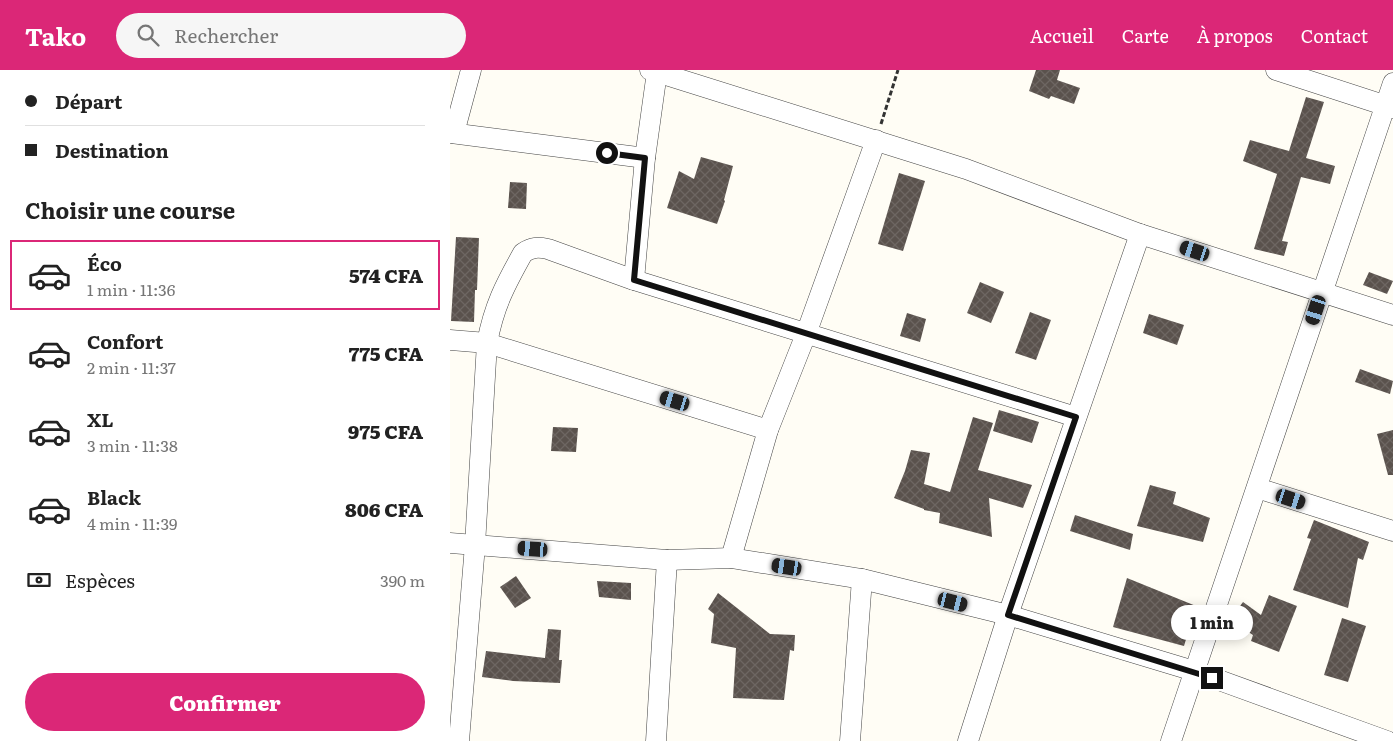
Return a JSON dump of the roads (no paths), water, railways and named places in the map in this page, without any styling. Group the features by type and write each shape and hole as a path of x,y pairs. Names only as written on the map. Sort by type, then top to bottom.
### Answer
{"street":[{"path":"471,70 452,133 645,158"},
{"path":"1276,70 1389,107"},
{"path":"634,280 645,158 664,72 966,169 1140,234 1393,315"},
{"path":"1171,741 1322,292 1389,107 1393,83"},
{"path":"731,558 768,430 806,334 876,140"},
{"path":"968,741 1008,615 1140,234"},
{"path":"459,741 475,545 487,343 493,314 503,290 523,254 529,250 534,248 548,249 634,280 1076,417"},
{"path":"450,340 487,343 768,430"},
{"path":"1257,488 1393,531"},
{"path":"450,543 667,560 731,558 862,579 1008,615 1194,672 1387,741"},
{"path":"656,741 667,560"},
{"path":"850,741 862,579"}]}
